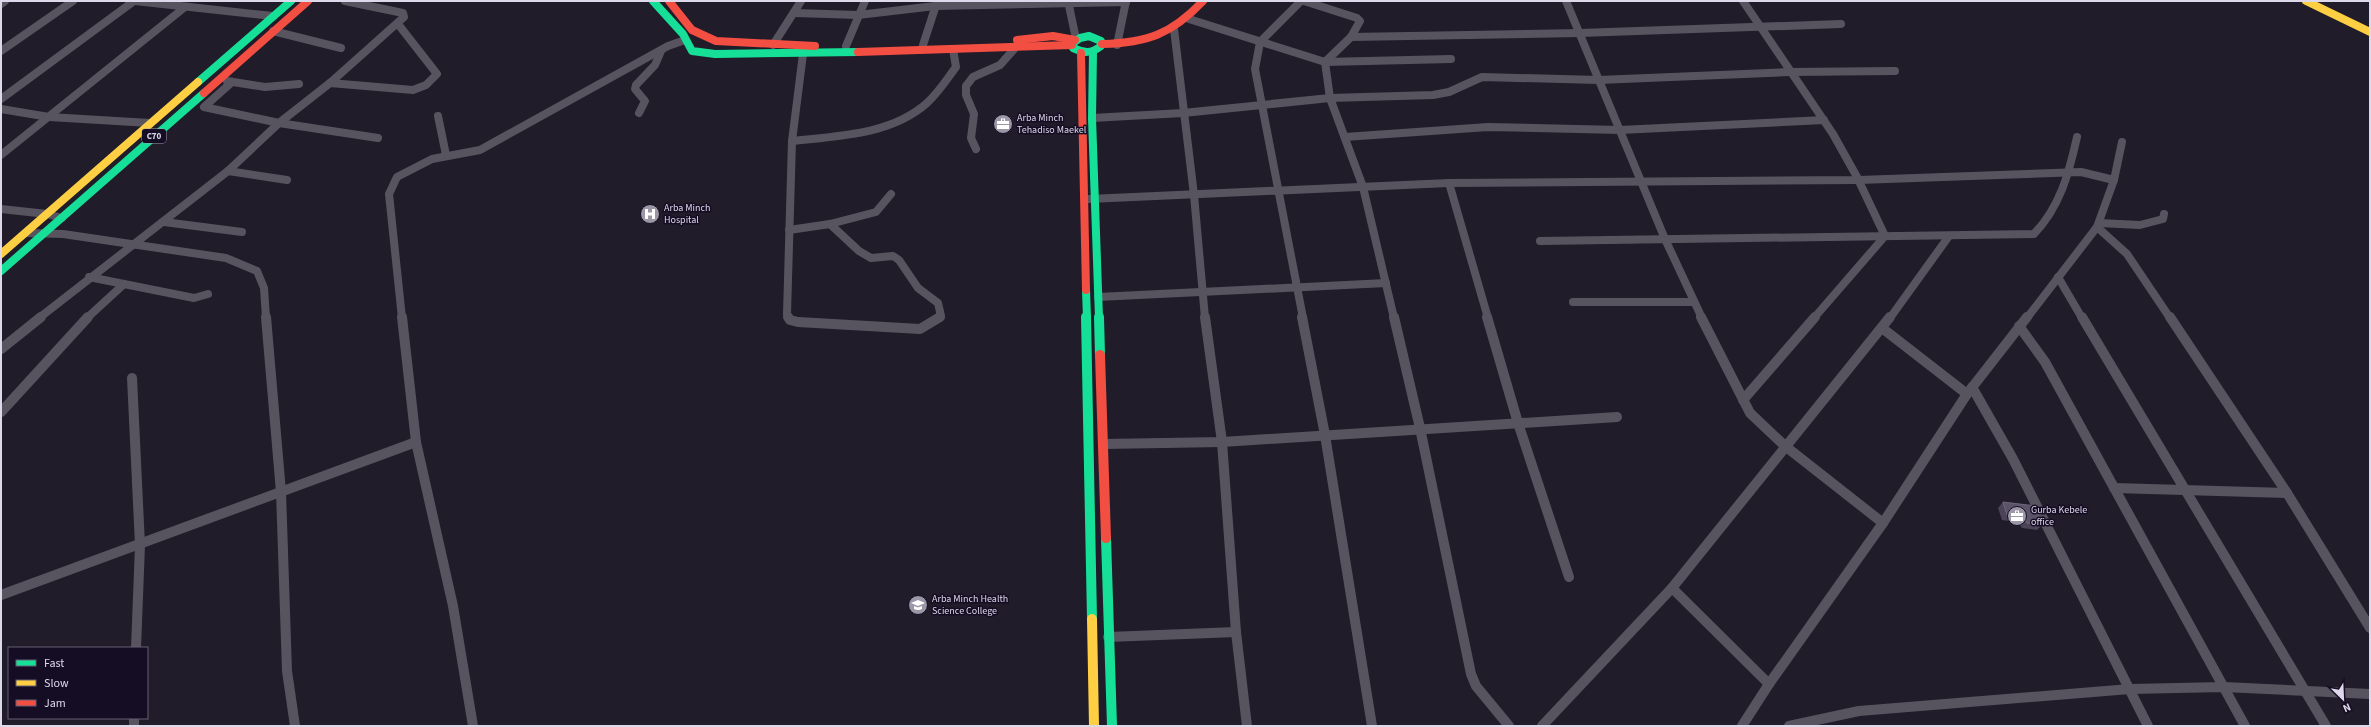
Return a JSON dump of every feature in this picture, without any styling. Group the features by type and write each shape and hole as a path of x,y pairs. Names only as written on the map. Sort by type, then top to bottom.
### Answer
{"main road":[{"name":"C70","path":"1,254 27,233 150,123 291,1"},
{"name":"C70","path":"1,271 308,1"},
{"path":"653,1 683,34 692,51 715,54 803,50 1016,47 1074,42 1089,36 1098,39 1102,44 1134,44 1174,29 1189,19 1203,1"},
{"path":"2306,1 2370,32"},
{"path":"670,2 692,30 702,36 716,41 773,45 803,50 846,46 923,45 1053,36 1074,42"},
{"path":"1074,42 1075,50 1081,53 1093,52 1100,49 1102,44"},
{"path":"1093,52 1092,118 1104,444 1108,637 1112,726"},
{"path":"1081,53 1082,198 1094,726"}],"street":[{"path":"1,4 5,1"},
{"path":"1,51 73,1"},
{"path":"1,99 134,1 273,16"},
{"path":"1,349 88,277 164,222 228,171 279,123 330,83 398,24 404,17 403,13 345,1"},
{"path":"773,45 795,13 801,1"},
{"path":"846,46 865,1"},
{"path":"1325,62 1351,37 1360,23 1357,18 1302,1 1260,42 1255,69 1325,435 1372,726"},
{"path":"1566,1 1640,180 1694,302 1750,413 1784,446 1883,523"},
{"path":"1743,1 1789,72 1824,120 1859,180 1886,236"},
{"path":"1068,2 1074,42"},
{"path":"795,13 858,15 936,4 1126,2 1117,45"},
{"path":"923,45 936,4"},
{"path":"1,155 186,7"},
{"path":"1189,19 1325,62 1451,59"},
{"path":"330,83 397,91 413,90 424,87 433,80 437,74 398,24"},
{"path":"1351,37 1580,33 1841,24"},
{"path":"1174,29 1194,194 1202,293 1222,442 1236,632 1247,726"},
{"path":"273,32 341,48"},
{"path":"473,726 453,606 416,442 389,194 397,178 432,159 446,155 480,150 668,46 685,40"},
{"path":"976,149 971,143 970,135 974,116 965,92 967,83 975,76 1001,64 1006,55 1016,47"},
{"path":"792,141 875,129 903,119 923,107 956,67 953,49"},
{"path":"803,50 792,141 787,314 790,320 920,328 941,316 938,303 918,288 899,260 893,256 871,258 859,251 830,224"},
{"path":"639,113 645,101 635,90 636,85 655,65 661,51"},
{"path":"1325,62 1330,98 1363,187 1386,283 1420,428 1471,674 1476,686 1509,726"},
{"path":"1092,118 1183,113 1330,98 1433,95 1449,92 1482,77 1598,80 1789,72 1895,71"},
{"path":"218,80 265,87 299,84"},
{"path":"232,82 204,107 279,123 378,138"},
{"path":"1,109 49,117 150,123"},
{"path":"438,116 446,155"},
{"path":"1345,137 1488,127 1620,130 1824,120"},
{"path":"1540,241 2034,234 2045,224 2070,172 2077,137"},
{"path":"1742,726 1769,684 1883,523 1970,390 2098,225 2114,180 2122,142"},
{"path":"228,171 287,180"},
{"path":"1082,198 1095,199 1449,183 1640,180 1859,180 2070,172 2081,172 2114,180"},
{"path":"1449,183 1518,423 1569,578"},
{"path":"789,230 830,224 876,212 891,194"},
{"path":"1,210 47,214 62,218"},
{"path":"2098,225 2155,223 2163,219 2164,214"},
{"path":"164,222 242,232"},
{"path":"2098,225 2126,254 2142,275 2287,493 2370,628"},
{"path":"27,233 44,233 132,244 226,258 257,271 264,288 280,492 287,670 295,726"},
{"path":"1743,400 1886,236"},
{"path":"1542,726 1672,588 1784,446 1882,328 1949,236"},
{"path":"88,277 194,298 208,294"},
{"path":"2058,277 2326,726"},
{"path":"1098,297 1386,283"},
{"path":"1,412 78,326 124,284"},
{"path":"1573,302 1694,302"},
{"path":"2019,326 2045,362 2245,726"},
{"path":"1882,328 1970,390 2014,459 2079,592 2148,726"},
{"path":"132,378 140,545 136,647"},
{"path":"1104,444 1222,442 1420,428 1617,418"},
{"path":"1,595 416,442"},
{"path":"2114,488 2287,493"},
{"path":"1672,588 1769,684"},
{"path":"1108,637 1236,632"},
{"path":"1789,726 1859,711 2130,689 2224,687 2370,694"}],"building":[{"path":"2003,502 2036,506 2042,525 2027,523 2023,517 2007,515"}],"traffic: fast":[{"path":"198,82 291,1"},
{"path":"653,1 683,34 692,51 715,54 858,52"},
{"path":"1089,36 1101,41 1101,46 1095,51 1084,53 1073,48 1073,43 1080,38 1089,36"},
{"path":"1093,52 1092,118 1100,355"},
{"path":"1,271 204,93"},
{"path":"1086,290 1092,619"},
{"path":"1106,538 1112,726"}],"traffic: slow":[{"path":"2306,1 2370,32"},
{"path":"1,254 198,82"},
{"path":"1092,619 1094,726"}],"traffic: jam":[{"path":"204,93 308,1"},
{"path":"669,1 692,30 716,41 815,46"},
{"path":"1102,44 1133,42 1170,30 1192,13 1203,1"},
{"path":"1017,40 1053,36 1075,40"},
{"path":"858,52 1072,45"},
{"path":"1081,53 1086,290"},
{"path":"1100,355 1106,538"}],"place":[{"name":"Arba Minch Tehadiso Maekel","path":"1003,124"},
{"name":"Arba Minch Hospital","path":"650,214"},
{"name":"Gurba Kebele office","path":"2017,516"},
{"name":"Arba Minch Health Science College","path":"918,605"}]}
